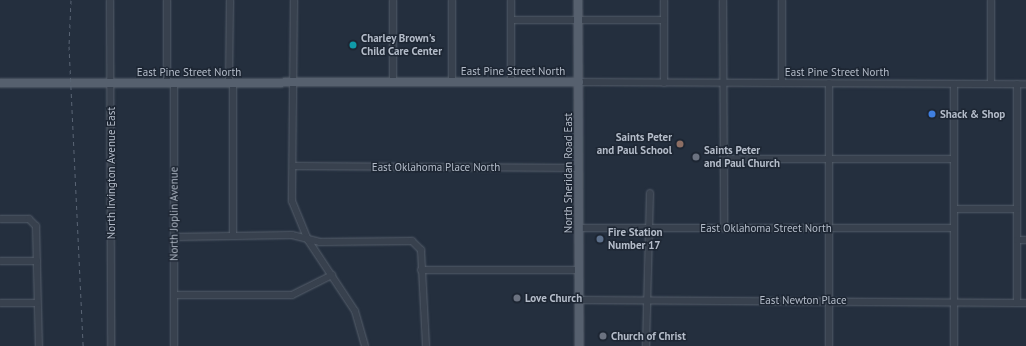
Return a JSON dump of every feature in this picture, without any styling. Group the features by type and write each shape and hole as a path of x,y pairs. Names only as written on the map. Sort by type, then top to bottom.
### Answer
{"main road":[{"name":"North Sheridan Road East","path":"578,0 579,346"},
{"name":"East Pine Street North","path":"0,83 579,82"}],"street":[{"name":"North Irvington Avenue East","path":"110,0 111,346"},
{"name":"North Joplin Avenue","path":"167,0 174,237 174,346"},
{"path":"230,0 233,236"},
{"path":"294,0 292,201 308,240 355,311 365,346"},
{"path":"393,0 393,83"},
{"path":"452,0 452,83"},
{"path":"511,0 511,83"},
{"path":"664,0 664,83"},
{"path":"723,0 724,228"},
{"path":"782,0 782,83"},
{"path":"991,0 992,84"},
{"path":"511,20 664,20"},
{"name":"East Pine Street North","path":"579,82 1026,84"},
{"path":"829,83 829,346"},
{"path":"954,84 954,346"},
{"path":"1017,84 1017,303"},
{"path":"723,159 954,160"},
{"name":"East Oklahoma Place North","path":"293,166 578,168"},
{"path":"646,346 649,300 650,193"},
{"path":"954,209 1017,209"},
{"path":"0,219 24,219 36,226 39,346"},
{"name":"East Oklahoma Street North","path":"579,228 954,228"},
{"path":"174,237 292,235 308,240 412,241 420,250 426,346"},
{"path":"1017,240 1026,240"},
{"path":"0,261 37,261"},
{"path":"421,270 579,270"},
{"path":"174,295 292,295 332,275"},
{"name":"East Newton Place","path":"579,300 829,300 1026,303"},
{"path":"0,303 37,303"}],"railway":[{"path":"71,0 69,46 83,346"}],"place":[{"name":"Charley Brown's Child Care Center","path":"353,45"},
{"name":"Shack & Shop","path":"932,114"},
{"name":"Saints Peter and Paul School","path":"680,144"},
{"name":"Saints Peter and Paul Church","path":"696,157"},
{"name":"Fire Station Number 17","path":"600,239"},
{"name":"Love Church","path":"517,298"},
{"name":"Church of Christ","path":"603,336"}]}
